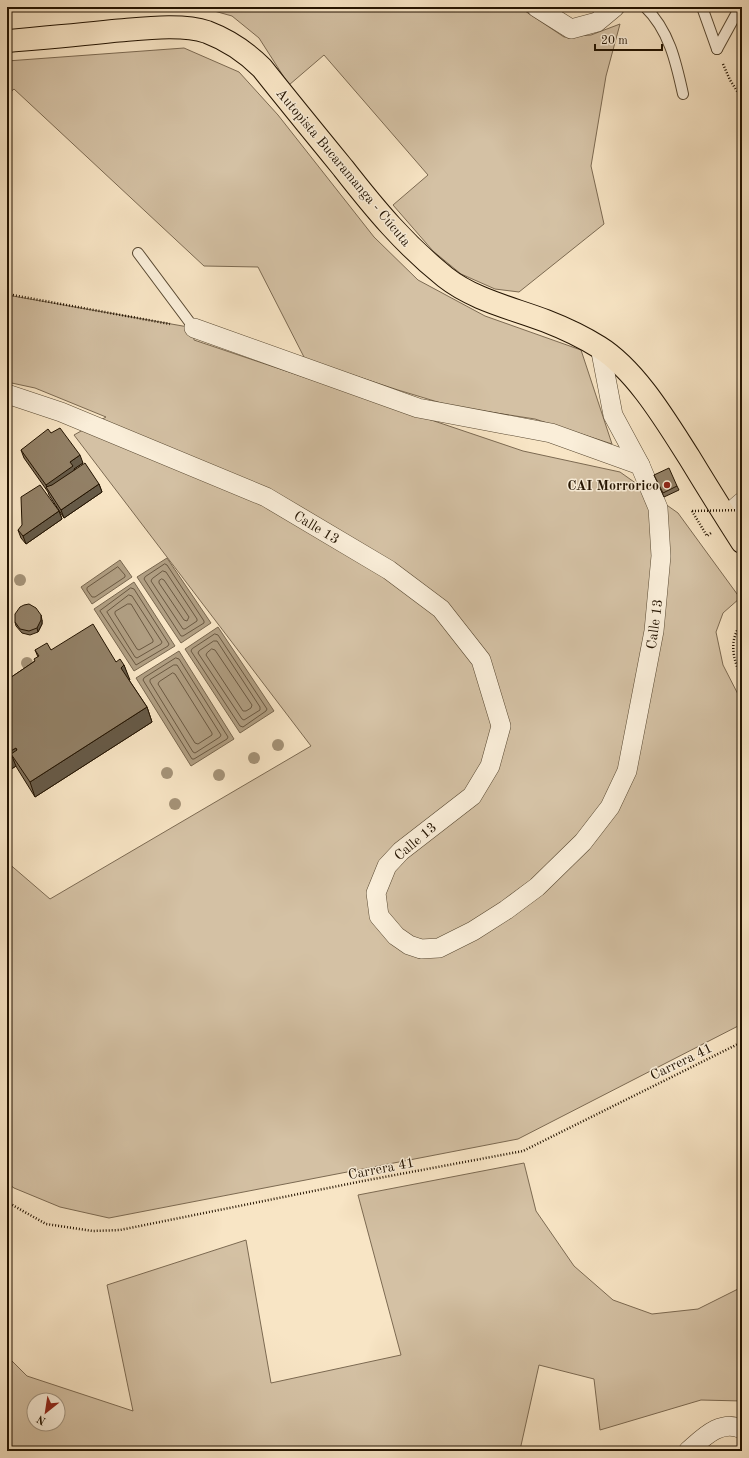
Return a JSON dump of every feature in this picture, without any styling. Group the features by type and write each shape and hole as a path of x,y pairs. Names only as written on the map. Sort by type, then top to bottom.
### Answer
{"highway":[{"name":"Autopista Bucaramanga - Cúcuta","path":"7,41 179,27 205,31 232,44 248,54 262,68 398,235 420,256 447,278 478,297 514,311 547,321 600,347 623,367 650,398 669,425 737,509 742,542"}],"street":[{"path":"536,7 571,29 597,22 615,7"},
{"path":"194,328 418,408 551,433 640,465"},
{"name":"Calle 13","path":"7,394 61,412 266,497 389,570 440,609 481,660 500,726 490,766 472,796 401,851 387,866 376,893 379,916 396,936 409,945 421,949 439,948 506,910 537,887 583,842 610,807 627,771 654,631 661,556 658,508 640,465 613,415 600,347"},
{"path":"688,1451 704,1437 719,1427 730,1426 742,1429"}],"lane":[{"path":"645,7 668,39 676,62 683,94"},
{"path":"702,7 717,49"},
{"path":"717,49 740,7"},
{"path":"138,253 194,328"}],"path":[{"path":"717,49 730,80 742,99"},
{"path":"7,294 194,328"},
{"path":"692,511 737,509"},
{"path":"742,623 738,628 733,643 735,660 742,678"},
{"name":"Carrera 41","path":"7,1202 46,1224 93,1231 120,1230 347,1184 522,1151 742,1042"}],"shaded area":[{"path":"205,7 519,7 564,37 591,35 620,24 606,76 591,166 604,224 519,292 495,289 461,274 433,251 393,205 428,175 324,55 289,85 259,38 232,16 207,9"},
{"path":"184,48 239,72 278,115 374,237 418,280 485,316 581,350 612,444 535,419 451,406 305,359 258,267 204,266 14,89 7,95 7,61"},
{"path":"7,295 194,328 194,340 523,451 620,472 678,513 740,598 723,613 716,632 723,665 742,702 742,1024 518,1139 109,1218 60,1207 14,1188 7,1183 7,862 50,899 311,746 74,435 106,417 35,388 7,382"},
{"path":"524,1163 536,1211 574,1266 613,1300 652,1314 698,1309 742,1287 742,1401 701,1400 600,1430 594,1379 539,1365 520,1450 517,1451 7,1451 7,1356 27,1376 133,1411 107,1285 246,1240 271,1383 401,1355 358,1195"}],"water":[{"path":"167,558 211,623 181,643 137,577"},
{"path":"120,560 132,577 92,604 81,587"},
{"path":"134,582 175,646 134,671 94,609"},
{"path":"218,627 274,711 240,733 185,649"},
{"path":"179,651 234,739 191,766 136,678"}],"building":[{"path":"60,428 80,455 70,462 73,466 46,485 21,450 48,429 51,433"},
{"path":"85,463 99,484 61,510 46,487 52,485"},
{"name":"CAI Morrorico","path":"669,468 677,486 663,493 654,475"},
{"path":"40,485 59,511 23,536 18,530 22,525 21,497"},
{"path":"29,604 36,608 41,615 41,620 37,628 29,631 20,629 15,622 15,614 20,607"},
{"path":"93,624 116,662 120,659 124,665 121,668 147,707 30,782 11,754 17,750 16,748 7,753 7,680 35,661 34,659 39,656 35,650 47,643 51,650"}],"place":[{"name":"CAI Morrorico","path":"667,485"}]}
